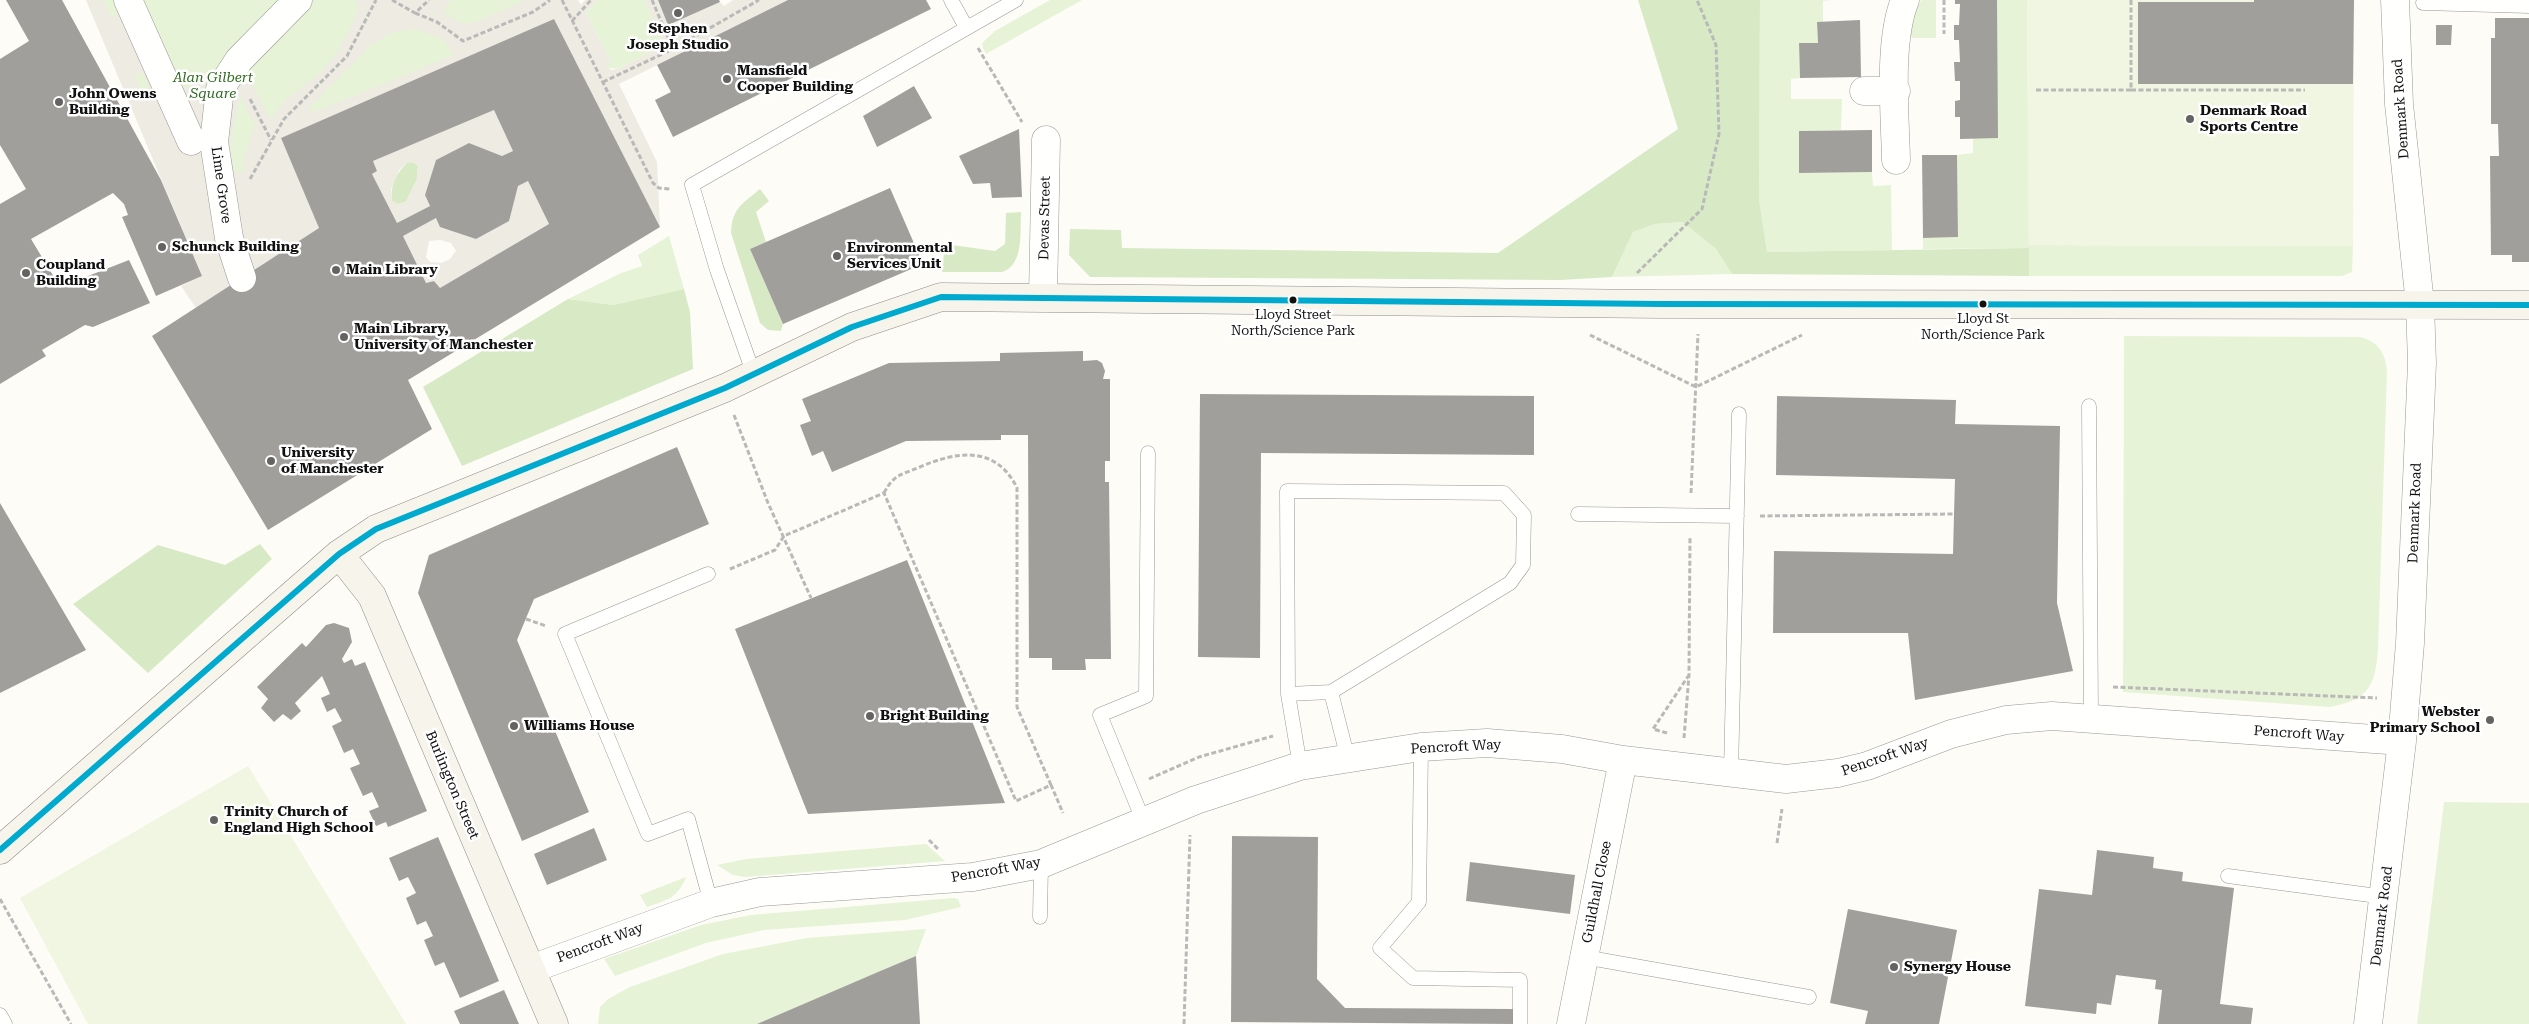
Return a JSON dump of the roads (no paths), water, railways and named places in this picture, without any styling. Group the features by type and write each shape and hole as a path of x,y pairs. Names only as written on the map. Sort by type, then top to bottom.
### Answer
{"street":[{"path":"128,0 189,137 229,238"},
{"name":"Lime Grove","path":"242,278 229,238 214,142 220,89 234,67 298,0"},
{"path":"1896,160 1896,38 1899,17 1905,0"},
{"name":"Denmark Road","path":"2368,1024 2385,897 2402,741 2410,643 2421,382 2420,304 2399,104 2395,0"},
{"path":"1864,91 1896,91"},
{"name":"Devas Street","path":"1043,297 1046,140"},
{"path":"1,847 339,554 376,528 754,375 852,327 940,297 1661,304 2529,305"},
{"name":"Burlington Street","path":"339,554 372,596 554,1024"},
{"name":"Pencroft Way","path":"531,969 711,903 760,892 973,877 1042,864 1143,820 1196,800 1300,766 1421,747 1487,743 1562,749 1623,760 1731,762 1786,779 1838,773 1867,766 1951,734 2006,720 2052,716 2402,741"},
{"name":"Guildhall Close","path":"1571,1024 1623,760"}],"lane":[{"path":"952,0 966,27"},
{"path":"754,375 717,270 692,185 1016,0"},
{"path":"2423,3 2529,6"},
{"path":"2090,406 2090,718"},
{"path":"1731,762 1739,414"},
{"path":"1143,820 1100,715 1146,696 1148,453"},
{"path":"1288,694 1330,692 1510,583 1523,565 1524,515 1504,493 1287,491 1288,694 1300,766"},
{"path":"1578,514 1737,516"},
{"path":"708,574 565,634 648,834 688,819 711,903"},
{"path":"1330,692 1348,758"},
{"path":"1421,747 1419,902 1380,948 1413,978 1520,980 1520,1024"},
{"path":"1040,917 1042,864"},
{"path":"2228,876 2385,897"},
{"path":"1584,957 1809,997"},
{"path":"0,1015 5,1024"}],"place":[{"name":"Stephen Joseph Studio","path":"678,13"},
{"name":"Mansfield Cooper Building","path":"727,79"},
{"name":"John Owens Building","path":"59,102"},
{"name":"Denmark Road Sports Centre","path":"2190,119"},
{"name":"Schunck Building","path":"162,247"},
{"name":"Environmental Services Unit","path":"837,256"},
{"name":"Main Library","path":"336,270"},
{"name":"Coupland Building","path":"26,273"},
{"name":"Lloyd Street North/Science Park","path":"1293,300"},
{"name":"Lloyd St North/Science Park","path":"1983,304"},
{"name":"Main Library, University of Manchester","path":"344,337"},
{"name":"University of Manchester","path":"271,461"},
{"name":"Bright Building","path":"870,716"},
{"name":"Webster Primary School","path":"2490,720"},
{"name":"Williams House","path":"514,726"},
{"name":"Trinity Church of England High School","path":"214,820"},
{"name":"Synergy House","path":"1894,967"}],"park label":[{"name":"Alan Gilbert Square","path":"213,86"}]}
